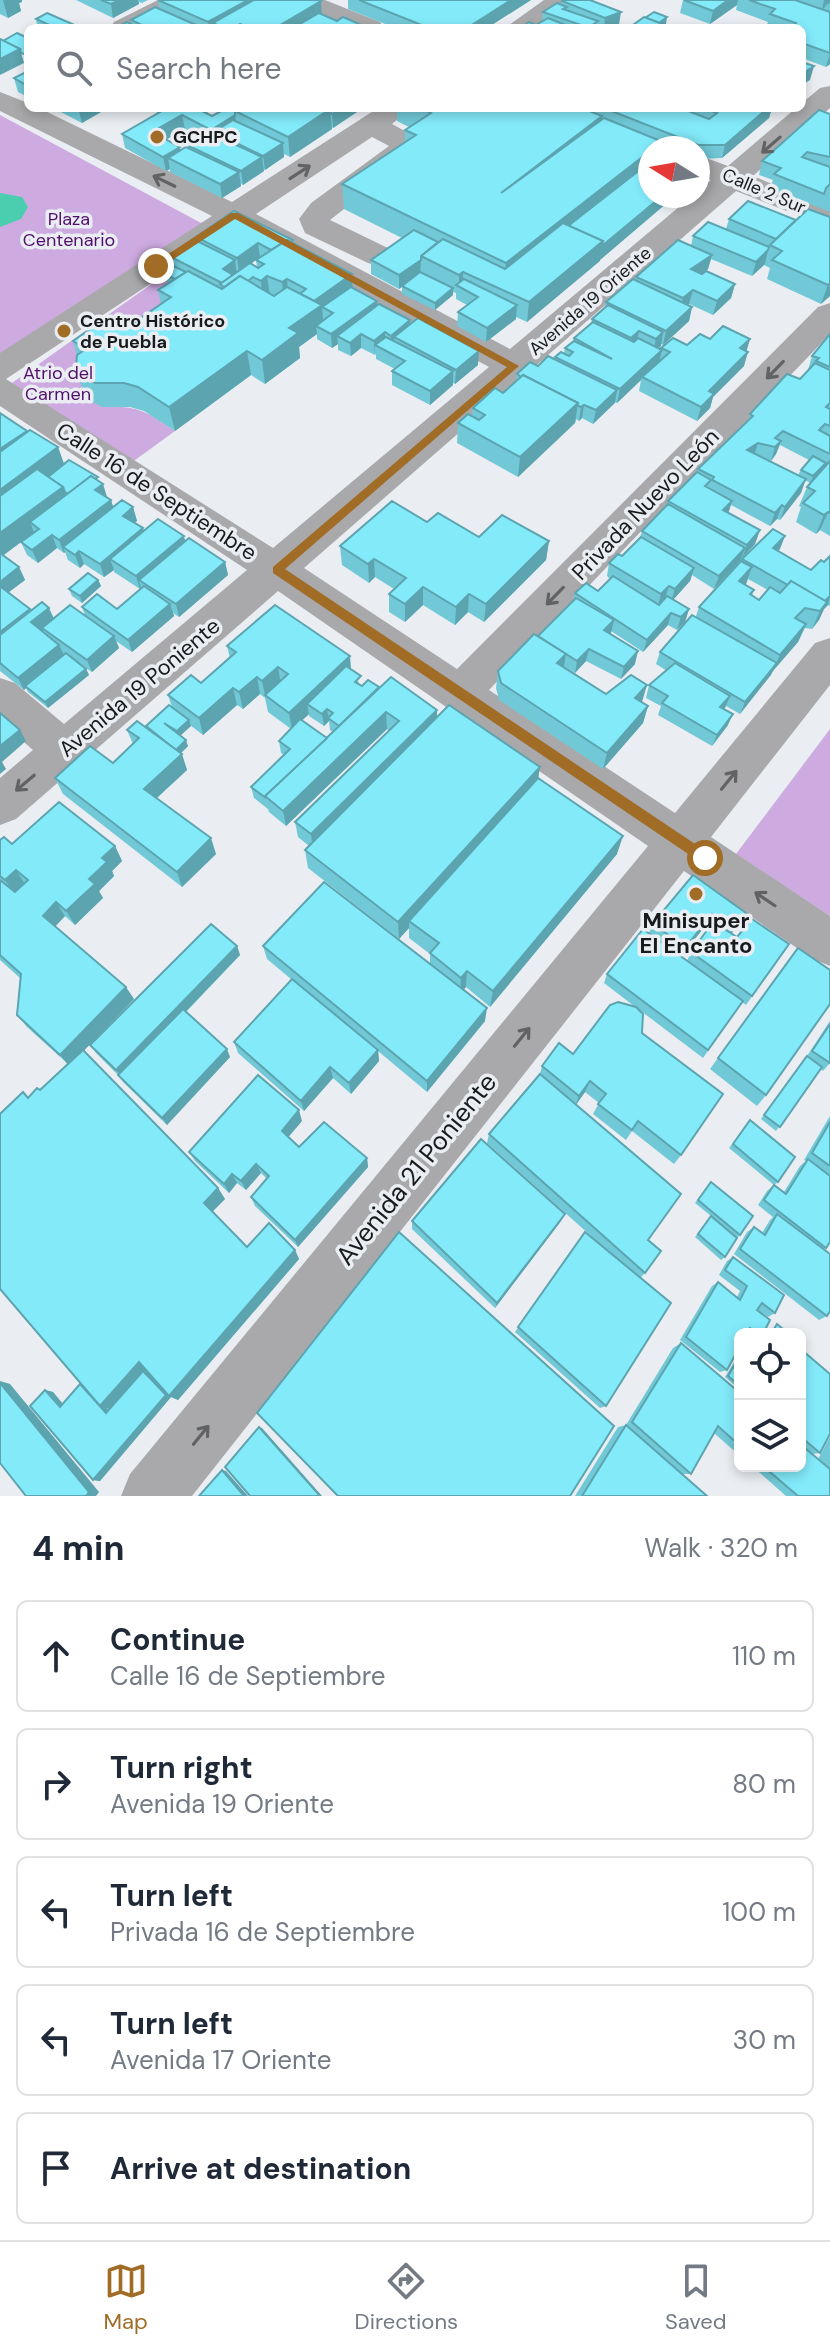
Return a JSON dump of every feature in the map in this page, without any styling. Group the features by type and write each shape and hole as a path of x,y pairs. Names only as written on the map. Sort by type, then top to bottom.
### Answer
{"street":[{"path":"131,24 178,0"},
{"path":"303,0 361,24"},
{"path":"524,24 561,0"},
{"path":"5,92 24,102"},
{"name":"Avenida 19 Oriente","path":"277,570 830,94"},
{"path":"42,112 514,366"},
{"path":"0,369 391,112"},
{"path":"371,125 404,142 404,148 314,219 316,226 379,256"},
{"name":"Calle 2 Sur","path":"710,169 830,219"},
{"name":"Privada Nuevo León","path":"460,693 830,314"},
{"name":"Calle 16 de Septiembre","path":"0,389 277,570 830,943"},
{"name":"Avenida 19 Poniente","path":"0,805 277,570"},
{"name":"Avenida 21 Poniente","path":"152,1496 680,841 824,672"},
{"path":"0,695 64,751"}],"green space":[{"name":"Plaza Centenario","path":"0,115 203,224 0,354"},
{"name":"Atrio del Carmen","path":"160,278 193,295 83,391 95,403 133,408 175,431 131,463 12,383"},
{"path":"830,729 830,916 736,854"}],"shaded area":[{"path":"0,193 22,197 28,207 21,219 0,227"}],"building":[{"path":"158,0 248,0 208,22"},
{"path":"254,0 321,1 282,24 213,23"},
{"path":"359,0 511,0 473,24 419,24"},
{"path":"563,0 590,0 621,12 605,18"},
{"path":"684,0 728,0 713,11"},
{"path":"749,0 795,0 830,12 830,53 806,44 806,24 795,24 770,14 775,9"},
{"path":"557,3 567,7 563,9 598,21 578,24 543,12"},
{"path":"155,7 194,24 140,24 131,20"},
{"path":"654,12 667,17 659,23 645,18"},
{"path":"47,13 72,24 47,24 36,19"},
{"path":"319,13 337,21 343,17 359,24 300,24"},
{"path":"644,17 662,24 634,24"},
{"path":"548,18 563,24 538,24"},
{"path":"17,33 24,36 24,54 20,49 3,41"},
{"path":"0,39 20,49 0,59"},
{"path":"24,73 24,84 14,78"},
{"path":"819,110 830,114 830,157 807,152 802,157 830,167 830,184 824,194 774,174 781,168 762,161"},
{"path":"160,112 204,112 212,116 220,112 235,112 211,130 182,115 152,132 180,147 163,157 122,134"},
{"path":"237,112 326,112 288,137"},
{"path":"429,112 592,112 602,116 501,193 604,118 648,136 638,136 638,160 506,263 342,184 416,135 405,130"},
{"path":"614,112 691,112 709,119 717,113 714,112 763,112 725,145 710,145 710,136 675,136"},
{"path":"233,120 283,143 263,156 214,132"},
{"path":"208,132 262,157 241,171 187,145"},
{"path":"186,147 239,172 220,184 168,158"},
{"path":"638,171 638,208 648,208 602,246 603,241 568,226"},
{"path":"748,201 796,220 776,239 729,219"},
{"path":"808,209 830,217 828,285 772,260 782,251 770,245"},
{"path":"234,211 293,240 287,240 271,250 258,243 237,258 196,237"},
{"path":"708,222 769,247 768,250 756,262 693,236"},
{"path":"563,223 603,241 529,302 463,272 459,275 421,256 443,239 505,269"},
{"path":"414,230 438,242 421,256 421,260 399,275 371,260"},
{"path":"193,239 235,260 223,269 233,275 222,283 169,256"},
{"path":"287,240 352,274 314,301 300,294 306,289 287,279 282,282 267,276 261,281 253,277 248,281 240,276 224,287 220,284 250,263 258,268 264,264 256,260"},
{"path":"678,240 712,255 691,269 702,274 706,271 735,284 717,301 693,290 683,298 636,277"},
{"path":"169,264 186,272 175,279 158,271"},
{"path":"188,271 222,289 240,276 274,296 287,287 322,305 289,328 298,333 262,360 247,351 169,407 138,387 124,383 95,383 82,376 76,367 77,355 86,349 73,341 109,316 129,326 171,297 158,290"},
{"path":"420,272 453,288 435,303 402,286"},
{"path":"464,279 517,305 487,328 458,312 478,297 456,285"},
{"path":"633,279 692,307 666,331 606,302"},
{"path":"351,287 377,301 331,334 316,326 333,313 322,307"},
{"path":"379,304 410,320 391,336 385,332 374,341 361,334 350,343 337,336"},
{"path":"608,305 663,332 656,339 639,331 631,338 592,319"},
{"path":"418,318 479,351 456,370 394,337"},
{"path":"593,322 634,342 638,338 662,350 620,389 555,357 561,352 569,356 573,352 565,348 574,341 612,359 574,338"},
{"path":"723,326 750,339 740,348 748,352 709,391 714,394 701,407 642,377 670,352 661,348 673,338 687,345 700,334 710,339"},
{"path":"830,334 830,367 812,356"},
{"path":"386,337 453,371 430,391 392,371 405,361 375,345"},
{"path":"548,356 617,390 596,410 584,405 581,407 517,374 530,362 538,366"},
{"path":"815,363 830,370 830,403 826,407 830,409 830,426 825,424 819,430 830,436 830,454 783,431 775,438 781,441 775,447 758,443 747,450 806,479 785,507 782,505 775,513 712,480 714,477 698,469 753,416 750,414 787,374 800,379"},
{"path":"523,375 578,403 520,457 458,423 468,414 479,420 485,415 473,408 495,388 503,393"},
{"path":"0,413 27,431 0,449"},
{"path":"30,430 58,447 0,490 0,452"},
{"path":"813,456 826,463 813,476 801,470"},
{"path":"69,460 98,477 95,479 91,476 68,494 48,477"},
{"path":"830,461 830,513 824,515 803,503 815,491 807,487"},
{"path":"37,469 63,487 0,533 0,496"},
{"path":"697,472 711,480 705,486 732,501 723,510 760,530 747,545 668,501"},
{"path":"91,476 103,484 95,490 111,500 59,540 52,535 32,550 21,542 39,529 30,522"},
{"path":"122,500 133,507 123,516 143,528 100,564 79,551 75,555 63,547"},
{"path":"392,501 427,522 438,513 479,537 502,515 549,541 486,604 469,594 456,607 423,587 405,604 389,594 406,578 374,559 368,564 340,546"},
{"path":"668,504 745,548 719,576 642,531"},
{"path":"158,519 184,536 136,576 110,559"},
{"path":"773,529 785,536 773,548 811,570 830,556 830,596 825,601 791,581 788,585 742,559"},
{"path":"641,537 694,568 675,589 669,586 661,594 609,563 618,554 622,556"},
{"path":"189,538 225,562 176,604 139,580"},
{"path":"0,553 19,567 0,582"},
{"path":"741,561 752,567 739,581 754,590 750,594 759,600 770,587 780,593 791,581 827,602 820,611 805,608 795,618 806,624 780,655 699,607"},
{"path":"88,573 98,580 80,596 69,589"},
{"path":"613,576 659,605 667,596 689,609 681,617 671,613 647,640 575,593 586,583 598,591"},
{"path":"144,586 170,604 128,640 82,607 97,594 117,609"},
{"path":"0,588 30,609 0,632"},
{"path":"576,598 614,620 604,630 638,651 624,667 589,649 577,661 538,636"},
{"path":"42,602 49,608 31,622 59,645 18,678 0,663 0,635"},
{"path":"70,605 114,636 87,660 42,628"},
{"path":"275,605 350,656 289,713 265,695 288,674 278,667 262,681 257,677 239,692 233,688 199,718 168,695 191,675 201,683 236,652 227,646"},
{"path":"692,615 777,663 745,702 660,652"},
{"path":"534,634 566,654 557,663 606,694 631,675 647,685 635,698 648,706 607,753 501,683 498,671"},
{"path":"66,653 86,669 45,702 25,686"},
{"path":"675,663 730,696 720,707 733,714 717,735 662,703 668,696 649,685"},
{"path":"346,666 361,676 355,682 362,686 368,680 379,687 339,726 328,718 333,713 327,709 322,714 307,704"},
{"path":"391,677 437,710 311,834 295,822 399,721 386,712 283,811 265,796"},
{"path":"169,705 189,720 177,731 164,723 186,740 176,750 146,726"},
{"path":"449,705 540,767 398,922 305,850"},
{"path":"0,713 20,730 0,746"},
{"path":"300,719 327,738 266,798 251,787 290,749 279,741"},
{"path":"137,721 182,754 144,789 211,838 177,872 55,778 90,746 113,763 139,738 127,730"},
{"path":"538,778 623,836 493,991 467,971 461,978 430,953 439,943 409,921"},
{"path":"59,802 115,846 102,858 107,862 89,879 95,884 66,911 56,902 43,916 126,987 60,1055 17,1015 21,974 0,955 0,880 15,892 28,880 16,870 5,880 0,876 0,840 4,837 12,844"},
{"path":"693,875 746,913 732,929 712,914 685,948 653,923"},
{"path":"324,882 487,1008 427,1081 263,946"},
{"path":"752,919 789,944 752,996 691,952 713,922 737,937"},
{"path":"211,924 237,946 116,1070 90,1045"},
{"path":"643,929 743,1001 708,1050 607,974"},
{"path":"798,948 830,970 830,1004 766,1095 718,1058"},
{"path":"292,979 378,1050 349,1083 330,1067 301,1101 234,1042"},
{"path":"618,1002 636,1007 643,1014 642,1033 723,1094 681,1155 638,1121 632,1130 598,1104 606,1094 590,1081 579,1096 542,1066 559,1043 573,1054 610,1005"},
{"path":"183,1009 227,1049 162,1118 118,1075"},
{"path":"830,1024 830,1063 812,1051"},
{"path":"83,1050 218,1188 204,1203 247,1247 269,1223 295,1250 169,1396 139,1362 100,1406 0,1289 0,1114 23,1092 28,1098 37,1088 40,1090"},
{"path":"807,1056 822,1067 780,1127 764,1115"},
{"path":"540,1074 681,1194 648,1240 661,1251 645,1273 489,1134"},
{"path":"258,1075 299,1110 282,1131 299,1147 324,1122 367,1158 295,1240 251,1197 269,1176 256,1164 241,1181 232,1174 224,1184 189,1152"},
{"path":"750,1120 795,1157 778,1182 733,1144"},
{"path":"830,1122 830,1166 812,1153"},
{"path":"481,1139 565,1214 497,1303 412,1221"},
{"path":"808,1159 830,1176 830,1242 826,1248 764,1200 774,1185 786,1194"},
{"path":"711,1182 753,1216 740,1235 698,1200"},
{"path":"777,1214 830,1254 830,1311 827,1316 740,1249 754,1227 765,1235"},
{"path":"711,1216 737,1238 725,1257 698,1234"},
{"path":"399,1232 614,1426 570,1496 338,1496 257,1413"},
{"path":"585,1232 671,1303 606,1406 518,1327"},
{"path":"733,1257 784,1295 775,1313 762,1303 757,1310 770,1320 766,1328 734,1328 734,1357 727,1370 686,1337 718,1282 740,1300 747,1286 725,1270"},
{"path":"681,1343 734,1388 734,1441 718,1426 691,1474 632,1422"},
{"path":"806,1354 830,1374 830,1434 820,1453 806,1441"},
{"path":"734,1366 734,1381 728,1376"},
{"path":"143,1371 166,1395 93,1480 30,1406 45,1390 60,1407 80,1384 106,1413"},
{"path":"0,1383 89,1492 86,1496 26,1496 0,1463"},
{"path":"626,1425 707,1496 582,1496"},
{"path":"259,1427 320,1496 250,1496 225,1467"},
{"path":"806,1449 830,1469 830,1496 798,1496 770,1472 806,1472"},
{"path":"222,1470 244,1496 199,1496"}],"place":[{"name":"GCHPC","path":"157,137"},
{"name":"Centro Histórico de Puebla","path":"64,331"},
{"name":"Minisuper El Encanto","path":"696,894"}],"route":[{"path":"156,266 234,215 514,366 277,570 705,858"}]}
